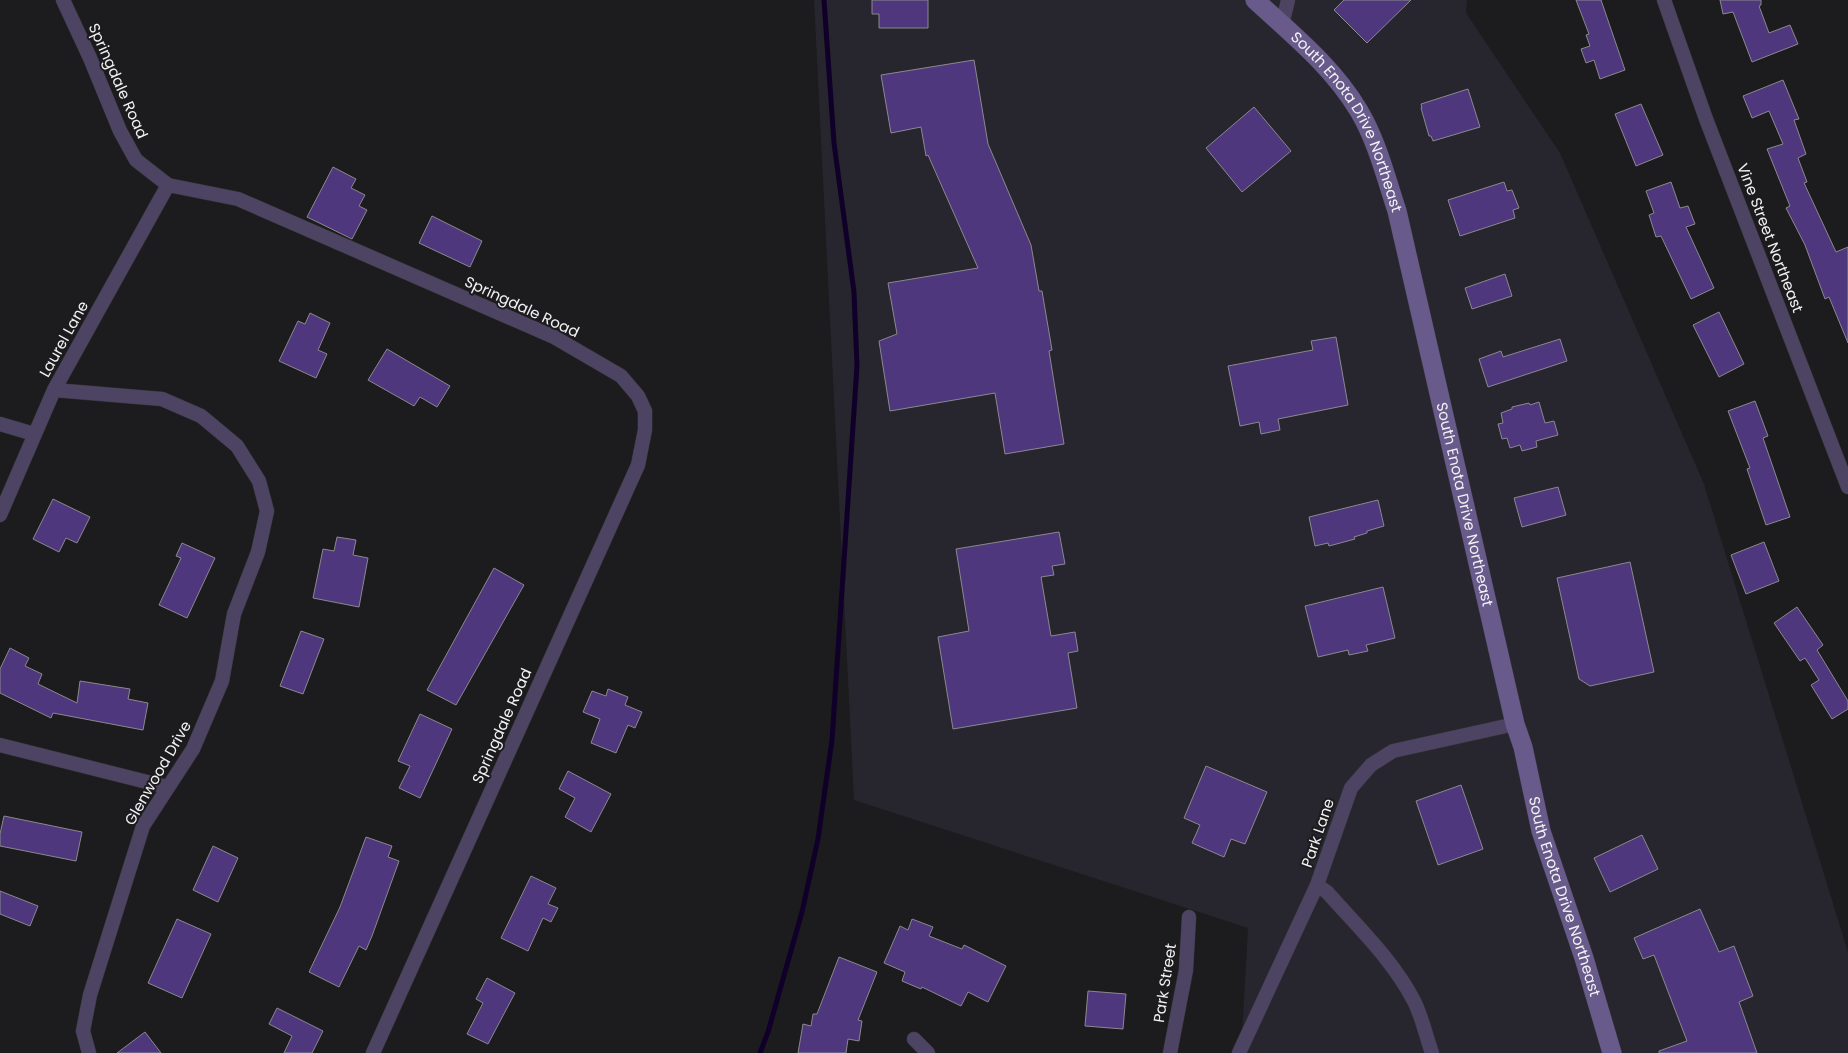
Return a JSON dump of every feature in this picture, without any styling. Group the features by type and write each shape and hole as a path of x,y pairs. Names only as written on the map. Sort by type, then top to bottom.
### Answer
{"main road":[{"name":"South Enota Drive Northeast","path":"1255,0 1309,48 1346,92 1360,112 1377,149 1397,211 1405,244 1514,724 1523,747 1541,830 1613,1051"}],"street":[{"name":"Springdale Road","path":"62,0 90,58 120,130 136,160 168,185 238,199 554,337 620,376 638,396 644,411 645,430 638,465 373,1053"},
{"path":"1282,25 1288,0"},
{"name":"Vine Street Northeast","path":"1664,0 1710,128 1848,488"},
{"name":"Laurel Lane","path":"0,515 54,390 168,185"},
{"name":"Glenwood Drive","path":"54,390 162,399 201,416 237,446 259,481 267,511 258,552 234,614 222,681 193,749 143,826 95,976 83,1032 89,1053"},
{"path":"0,424 34,434"},
{"name":"Park Lane","path":"1239,1053 1317,886 1351,788 1371,765 1393,751 1514,724"},
{"path":"0,746 167,787"},
{"path":"1317,886 1326,892 1380,952 1400,979 1414,1002 1432,1053"},
{"name":"Park Street","path":"1170,1053 1186,970 1189,917"},
{"path":"914,1039 928,1053"}],"shaded area":[{"path":"814,0 1467,0 1466,13 1560,153 1704,484 1848,952 1848,1053 1241,1053 1248,928 854,800"}],"building":[{"path":"872,0 928,0 928,28 879,28 879,14 872,14"},
{"path":"1344,0 1411,0 1367,43 1334,10"},
{"path":"1576,0 1601,0 1625,70 1600,79 1594,60 1586,63 1581,49 1590,46 1586,35 1589,34"},
{"path":"1720,0 1761,0 1761,5 1759,6 1769,33 1790,25 1798,44 1752,62 1733,12 1723,14"},
{"path":"974,60 988,144 1031,245 1039,291 1042,291 1052,350 1049,351 1064,444 1005,454 995,393 890,411 879,341 897,334 888,283 978,268 928,155 926,156 921,127 891,133 881,75"},
{"path":"1783,80 1799,119 1794,120 1806,154 1798,158 1807,182 1804,183 1836,252 1848,247 1848,343 1829,297 1825,299 1805,245 1786,208 1790,206 1767,149 1783,144 1769,111 1752,118 1743,96"},
{"path":"1468,89 1480,127 1433,141 1431,136 1429,136 1421,104"},
{"path":"1641,104 1663,155 1636,166 1615,114"},
{"path":"1254,107 1291,151 1242,192 1206,148"},
{"path":"333,167 356,179 351,188 365,195 359,206 367,210 352,239 307,217"},
{"path":"1504,182 1507,191 1512,190 1519,208 1513,210 1515,218 1460,236 1448,200"},
{"path":"1671,182 1680,208 1688,206 1695,224 1686,227 1714,288 1691,299 1661,236 1656,237 1649,215 1654,213 1646,191"},
{"path":"432,216 482,241 470,267 419,243"},
{"path":"1505,274 1512,296 1472,309 1465,288"},
{"path":"1719,312 1744,364 1719,377 1693,325"},
{"path":"310,313 330,323 318,350 327,354 316,378 279,361 298,321 305,324"},
{"path":"1336,337 1348,405 1278,419 1280,430 1261,434 1259,422 1240,426 1228,366 1313,350 1311,341"},
{"path":"1560,339 1567,361 1488,387 1479,359 1501,351 1503,357"},
{"path":"387,349 450,386 437,407 420,397 414,406 368,380"},
{"path":"1755,401 1768,436 1763,438 1790,517 1766,525 1747,469 1750,468 1728,411"},
{"path":"1539,402 1545,423 1554,421 1558,435 1536,441 1537,447 1522,451 1520,445 1510,448 1507,438 1502,439 1498,424 1503,423 1501,413 1512,409 1512,407"},
{"path":"1558,487 1566,515 1522,527 1514,498"},
{"path":"53,499 90,517 77,543 66,538 59,552 33,539"},
{"path":"1378,500 1384,526 1367,531 1367,533 1354,537 1355,539 1329,546 1328,543 1315,546 1309,517"},
{"path":"1059,532 1065,564 1052,566 1054,575 1041,577 1051,636 1075,632 1078,651 1068,653 1077,708 953,729 938,637 969,631 956,549"},
{"path":"337,537 356,540 353,555 368,558 359,607 313,598 323,549 334,551"},
{"path":"1764,542 1779,581 1746,594 1731,555"},
{"path":"182,543 215,558 187,618 159,605 181,558 176,556"},
{"path":"1630,562 1654,672 1590,686 1579,679 1557,578"},
{"path":"494,568 524,585 456,705 427,690"},
{"path":"1383,587 1395,638 1366,645 1368,651 1349,655 1348,650 1318,657 1305,606"},
{"path":"1797,607 1823,645 1817,650 1848,701 1848,709 1832,719 1811,685 1819,680 1805,658 1800,661 1774,623"},
{"path":"301,631 324,639 303,694 280,686"},
{"path":"10,648 29,658 25,666 42,674 38,684 77,703 80,681 130,689 128,699 148,703 143,730 53,713 51,718 0,693 0,669"},
{"path":"608,689 628,697 625,705 642,712 635,728 628,725 616,753 591,743 600,719 583,712 592,691 606,696"},
{"path":"420,714 452,729 420,798 399,788 410,766 398,761"},
{"path":"1206,766 1267,792 1245,844 1231,839 1224,857 1192,843 1200,825 1184,818"},
{"path":"568,771 611,794 591,832 565,817 575,798 559,789"},
{"path":"1461,785 1483,849 1438,865 1416,801"},
{"path":"4,816 82,832 76,861 0,846 0,834"},
{"path":"1642,835 1658,869 1610,892 1594,858"},
{"path":"366,837 392,846 388,857 399,861 366,950 359,946 339,987 309,972 340,907"},
{"path":"213,846 238,858 218,902 193,890"},
{"path":"531,876 556,888 548,904 558,908 551,922 543,918 528,951 501,938"},
{"path":"0,891 38,906 30,926 0,914"},
{"path":"1700,909 1719,952 1734,946 1753,996 1739,1002 1757,1053 1659,1053 1659,1051 1687,1041 1654,955 1643,959 1634,938"},
{"path":"177,919 211,934 182,998 148,983"},
{"path":"912,919 933,927 929,936 962,949 964,945 1006,966 988,1002 968,992 961,1006 922,987 921,989 902,981 905,972 884,963 900,926 908,930"},
{"path":"839,957 877,972 858,1020 862,1021 859,1041 848,1039 846,1053 798,1053 803,1024 811,1026 813,1014 817,1014"},
{"path":"487,978 515,993 488,1044 467,1034 483,1003 476,999"},
{"path":"1088,991 1126,994 1123,1029 1085,1026"},
{"path":"277,1008 323,1031 312,1053 284,1053 292,1036 269,1024"},
{"path":"145,1032 161,1053 117,1053"}],"waterway":[{"path":"760,1053 768,1032 802,912 818,839 832,740 857,366 854,292 834,143 824,0"}]}
